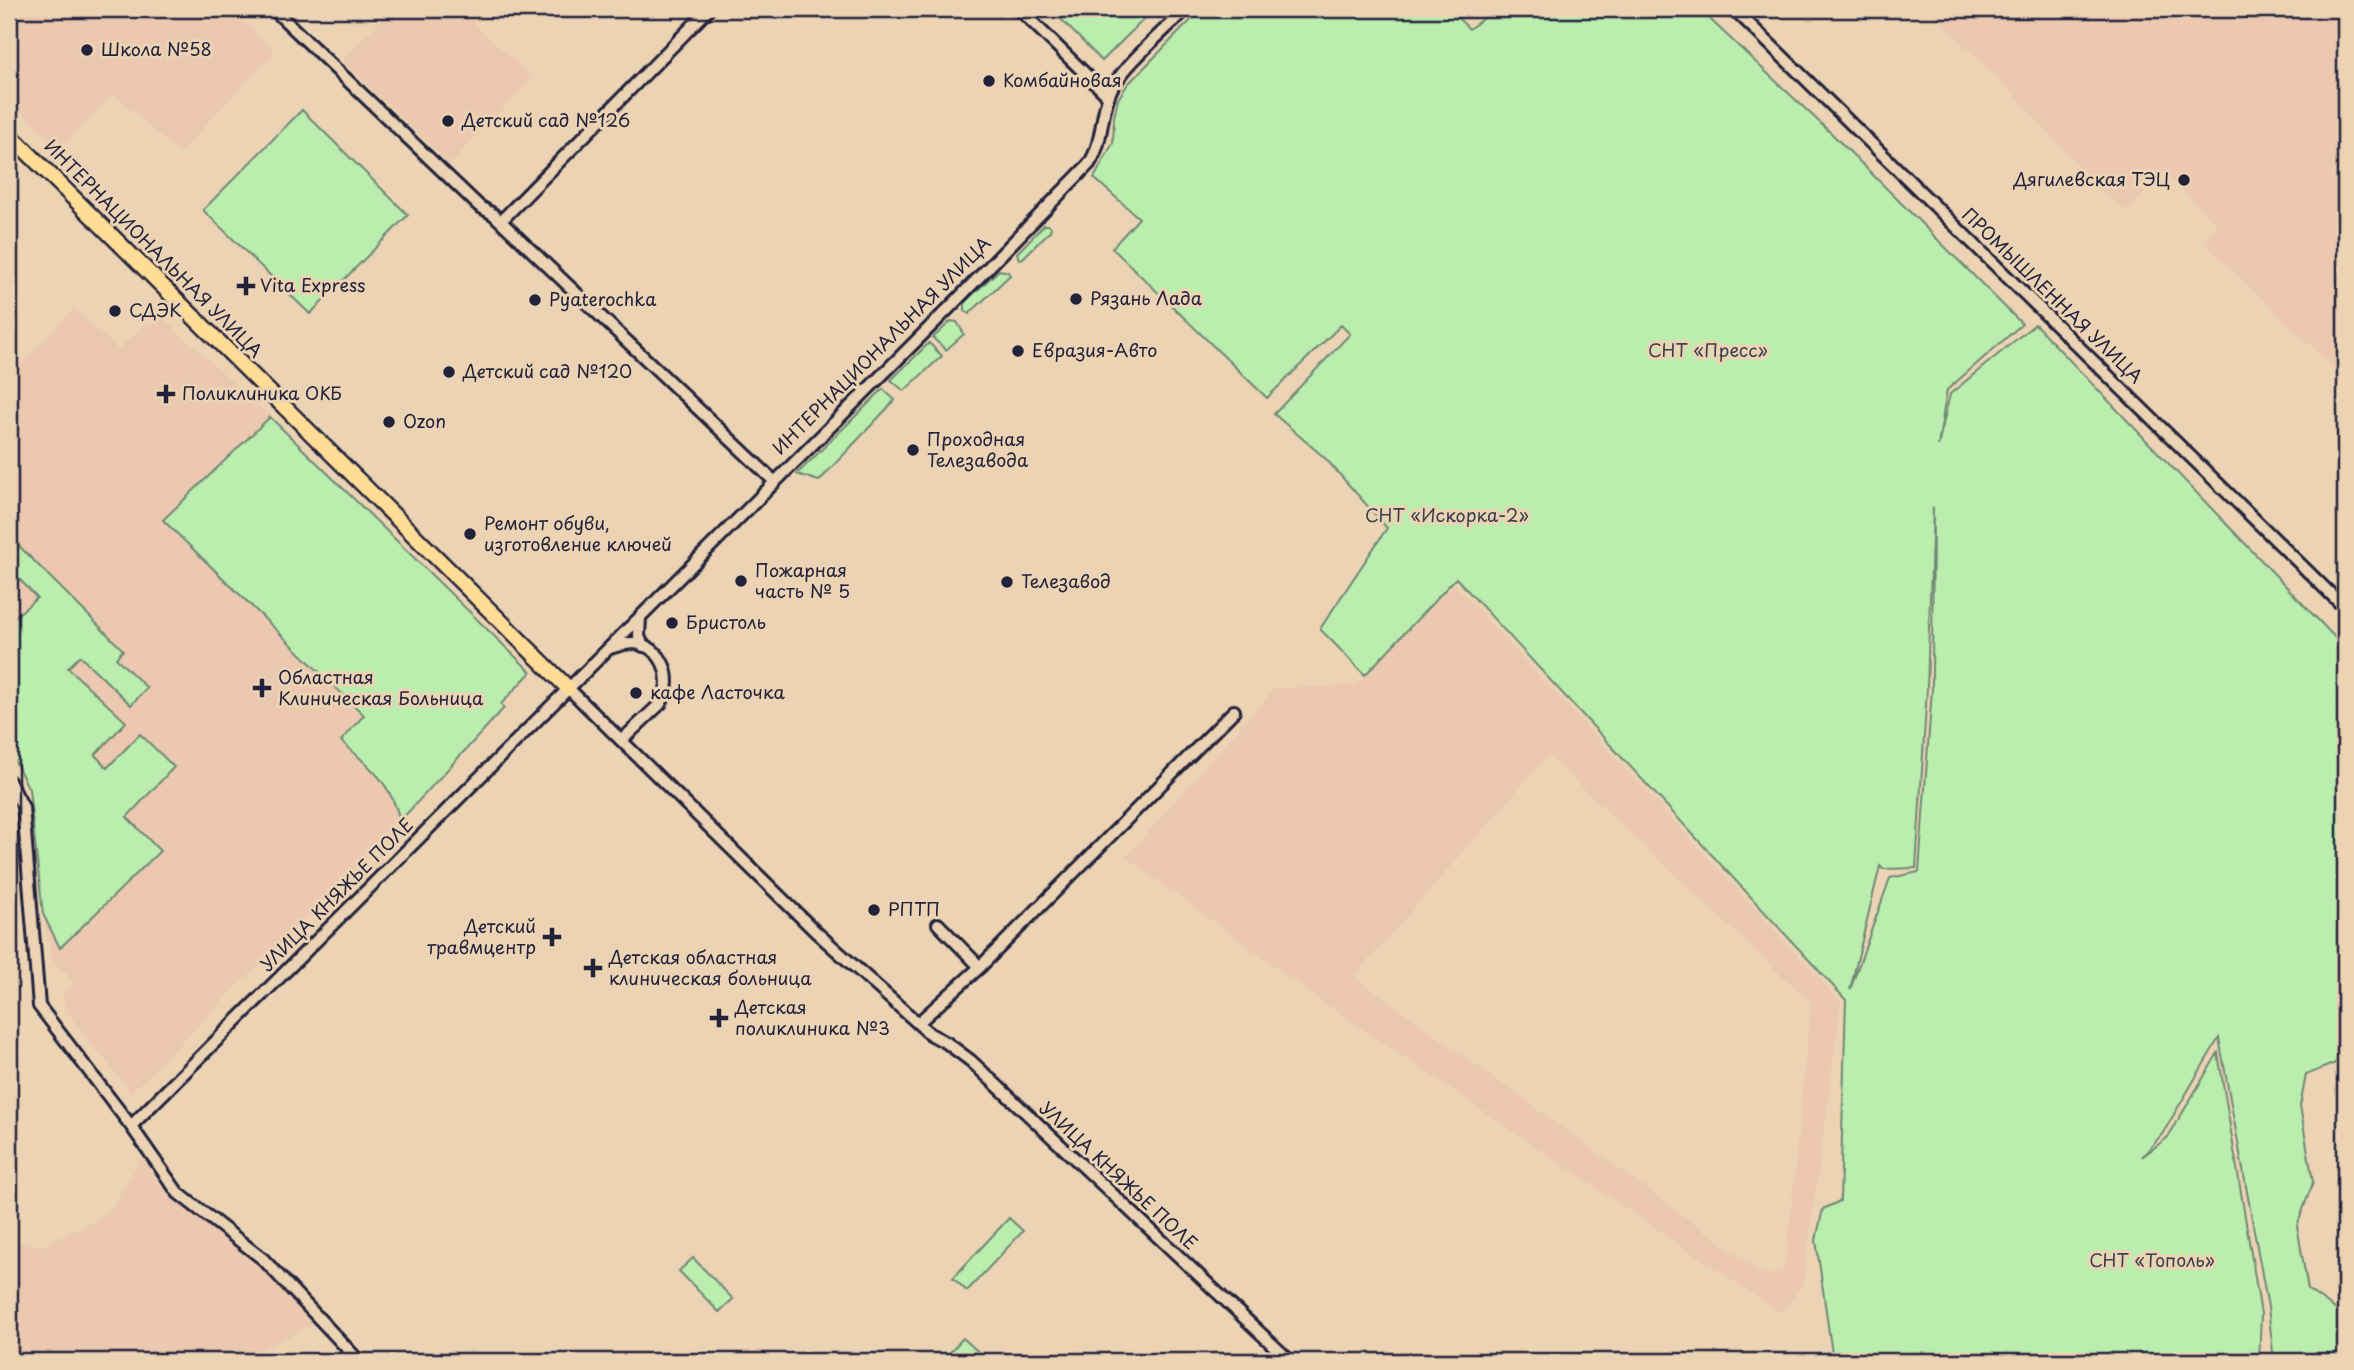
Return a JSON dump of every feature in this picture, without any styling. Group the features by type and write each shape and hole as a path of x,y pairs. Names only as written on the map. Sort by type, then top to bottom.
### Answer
{"main road":[{"name":"ИНТЕРНАЦИОНАЛЬНАЯ УЛИЦА","path":"9,134 568,688"}],"street":[{"path":"273,9 479,206 500,221 774,481"},
{"path":"500,221 709,9"},
{"path":"1019,9 1108,96"},
{"name":"ИНТЕРНАЦИОНАЛЬНАЯ УЛИЦА","path":"918,1023 816,932 568,688 1089,164 1098,145 1108,96 1120,77 1186,9"},
{"name":"ПРОМЫШЛЕННАЯ УЛИЦА","path":"1734,9 2345,608"},
{"path":"640,617 639,636 643,646"},
{"path":"607,649 625,644 643,646 658,654 667,673 665,696 653,712 622,740"},
{"name":"УЛИЦА КНЯЖЬЕ ПОЛЕ","path":"131,1126 568,688"},
{"path":"918,1023 980,967 1234,711"},
{"path":"9,783 23,807 39,1006 131,1126 178,1193 262,1259 359,1361"},
{"path":"938,924 980,967"},
{"name":"УЛИЦА КНЯЖЬЕ ПОЛЕ","path":"918,1023 971,1061 1290,1361"}],"shaded area":[{"path":"9,9 231,9 275,52 179,153 114,94 59,149 9,99"},
{"name":"Детский сад №126","path":"392,9 459,9 532,78 450,164 342,61"},
{"path":"1928,9 2345,9 2345,379 2204,242 2218,226 2164,172 2127,211 2102,191 2011,91"},
{"name":"Областная Клиническая Больница","path":"74,309 118,350 146,323 150,327 161,316 270,417 531,672 501,704 504,708 360,864 131,1092 67,1012 62,996 75,983 52,959 43,914 29,789 9,750 9,377"},
{"path":"1454,584 1841,1002 1803,1284 1781,1313 1326,1004 1126,857 1275,688 1355,686","holes":["1548,755 1811,1003 1786,1261 1782,1272 1771,1275 1759,1271 1354,976"]},
{"path":"141,1158 169,1195 251,1258 315,1324 235,1361 9,1361 9,1242 43,1246 109,1214"}],"green space":[{"path":"1051,9 1154,9 1102,61"},
{"path":"1202,9 1449,9 1469,29 1496,9 1593,9 1599,13 1606,9 1699,9 1832,134 2022,324 1947,390 1938,446 1950,394 2035,324 2345,648 2345,1059 2306,1075 2300,1106 2313,1182 2297,1226 2308,1290 2342,1314 2345,1361 2274,1361 2268,1307 2219,1038 2163,1133 2142,1157 2168,1137 2218,1053 2261,1314 2259,1361 1833,1361 1816,1240 1823,1209 1840,1201 1846,1000 1456,578 1365,675 1320,629 1387,528 1326,459 1274,414 1350,334 1341,325 1267,398 1112,248 1139,218 1094,178 1113,143 1118,99 1128,84","holes":["1933,507 1932,689 1919,872 1890,878 1850,990 1880,866 1883,869 1916,868 1927,688"]},
{"path":"302,110 408,215 310,314 203,210"},
{"path":"1044,225 1051,227 1050,231 1019,259 1017,253"},
{"path":"999,270 1010,275 969,314 965,311 965,302"},
{"path":"951,321 957,322 964,334 946,350 933,338"},
{"path":"929,343 942,356 904,391 891,380"},
{"path":"883,389 895,400 819,481 797,474"},
{"path":"270,417 531,672 501,704 504,708 400,821 385,785 370,767 341,741 364,715 163,520"},
{"path":"9,536 123,650 116,658 147,688 131,705 80,656 68,668 126,722 95,755 107,768 140,734 174,767 127,817 160,851 60,948 43,914 29,789 9,750 9,622 37,598 9,568"},
{"path":"1009,1218 1023,1231 967,1291 953,1278"},
{"path":"693,1258 733,1299 719,1312 679,1271"},
{"path":"963,1338 986,1359 942,1361"}],"place":[{"name":"Школа №58","path":"87,50"},
{"name":"Комбайновая","path":"989,81"},
{"name":"Детский сад №126","path":"448,121"},
{"name":"Дягилевская ТЭЦ","path":"2184,180"},
{"name":"Vita Express","path":"246,286"},
{"name":"Рязань Лада","path":"1076,299"},
{"name":"Pyaterochka","path":"535,300"},
{"name":"СДЭК","path":"115,311"},
{"name":"Евразия-Авто","path":"1018,351"},
{"name":"Детский сад №120","path":"449,372"},
{"name":"Поликлиника ОКБ","path":"166,394"},
{"name":"Ozon","path":"389,422"},
{"name":"Проходная Телезавода","path":"913,450"},
{"name":"Ремонт обуви, изготовление ключей","path":"470,534"},
{"name":"Пожарная часть № 5","path":"741,581"},
{"name":"Телезавод","path":"1007,582"},
{"name":"Бристоль","path":"672,623"},
{"name":"Областная Клиническая Больница","path":"262,688"},
{"name":"кафе Ласточка","path":"636,693"},
{"name":"РПТП","path":"874,910"},
{"name":"Детский травмцентр","path":"552,937"},
{"name":"Детская областная клиническая больница","path":"593,968"},
{"name":"Детская поликлиника №3","path":"719,1018"}],"park label":[{"name":"СНТ «Пресс»","path":"1708,351"},
{"name":"СНТ «Искорка-2»","path":"1447,516"},
{"name":"СНТ «Тополь»","path":"2152,1261"}]}
